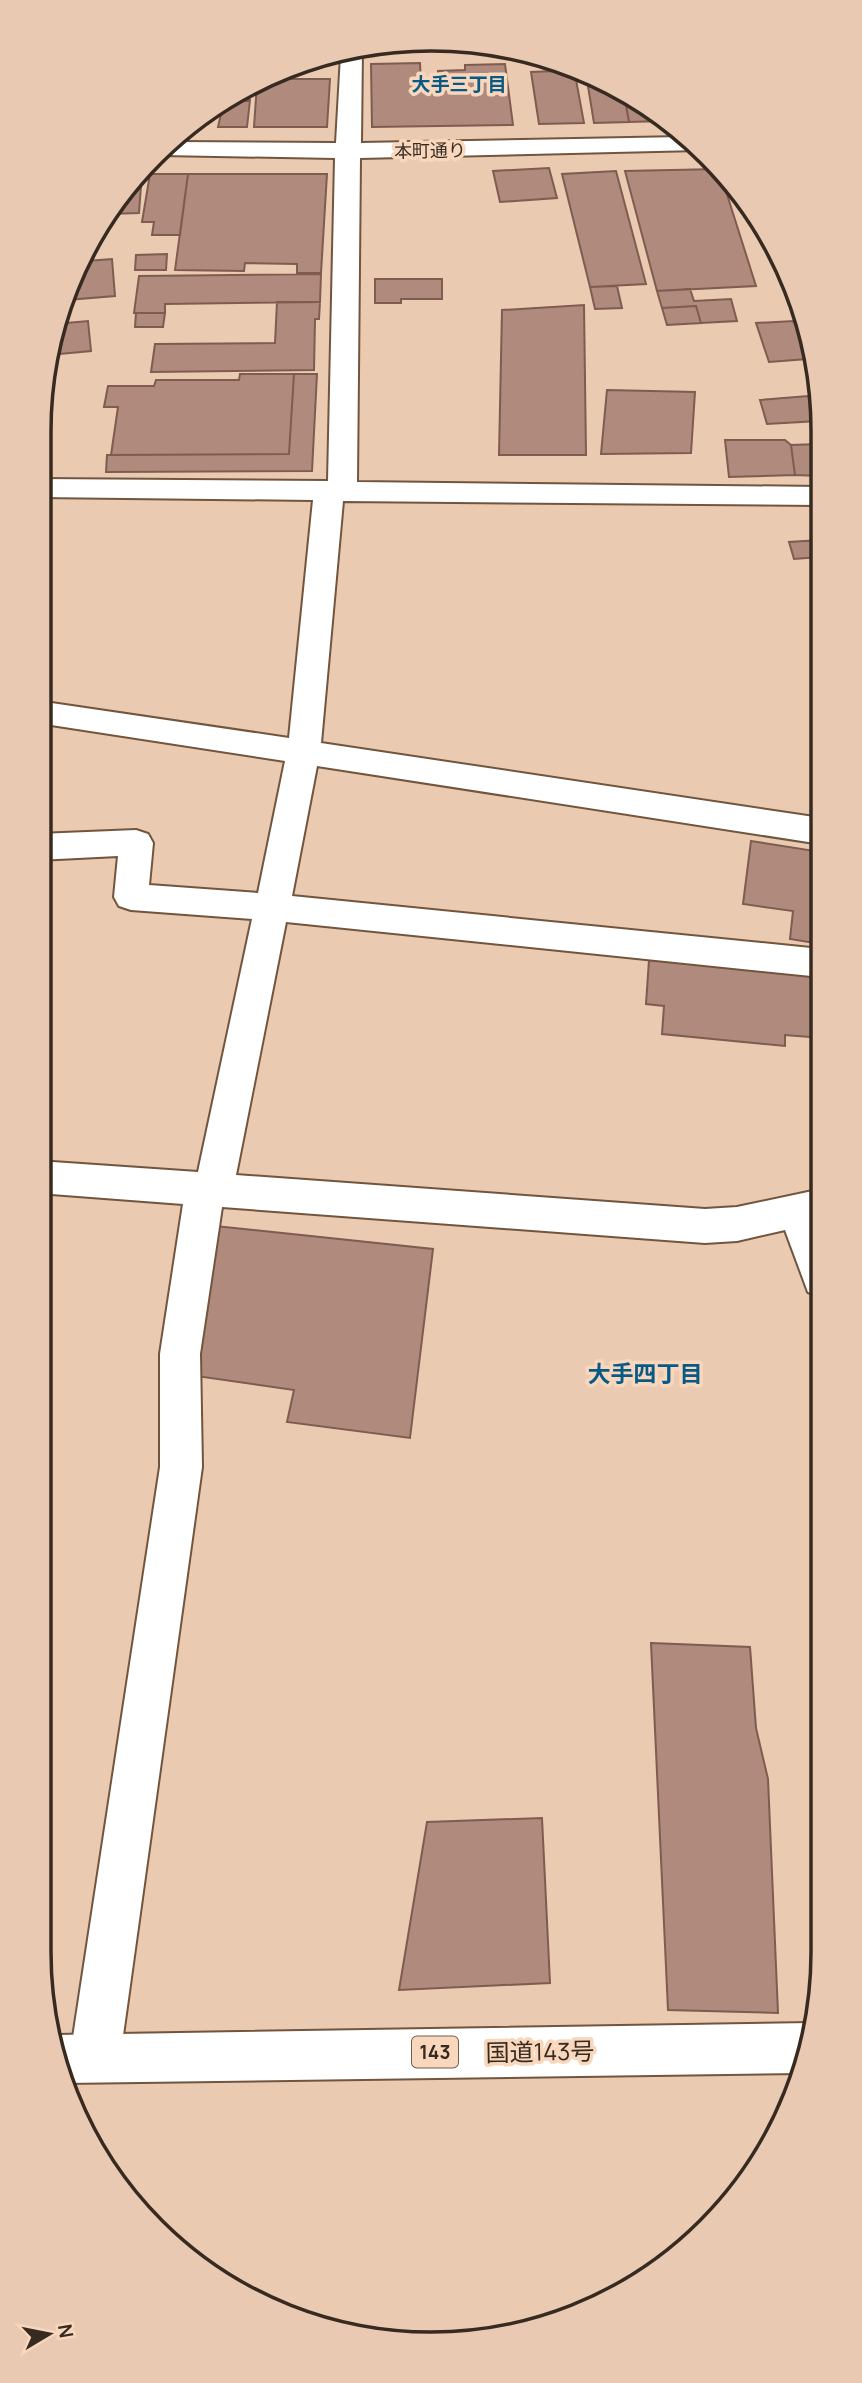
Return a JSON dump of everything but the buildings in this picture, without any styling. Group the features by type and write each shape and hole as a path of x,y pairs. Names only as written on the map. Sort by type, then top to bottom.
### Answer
{"main road":[{"path":"77,2057 181,1467 180,1354 210,1188 304,751 336,490 353,59"},
{"name":"本町通り","path":"176,149 348,150 681,144"},
{"path":"51,488 811,496"},
{"path":"51,714 811,829"},
{"path":"51,846 136,843 131,897 272,907 811,962"},
{"path":"51,1178 705,1226 810,1209"},
{"name":"国道143号","path":"77,2057 798,2048"}],"district":[{"name":"大手三丁目","path":"459,84"},
{"name":"大手四丁目","path":"645,1373"}]}
